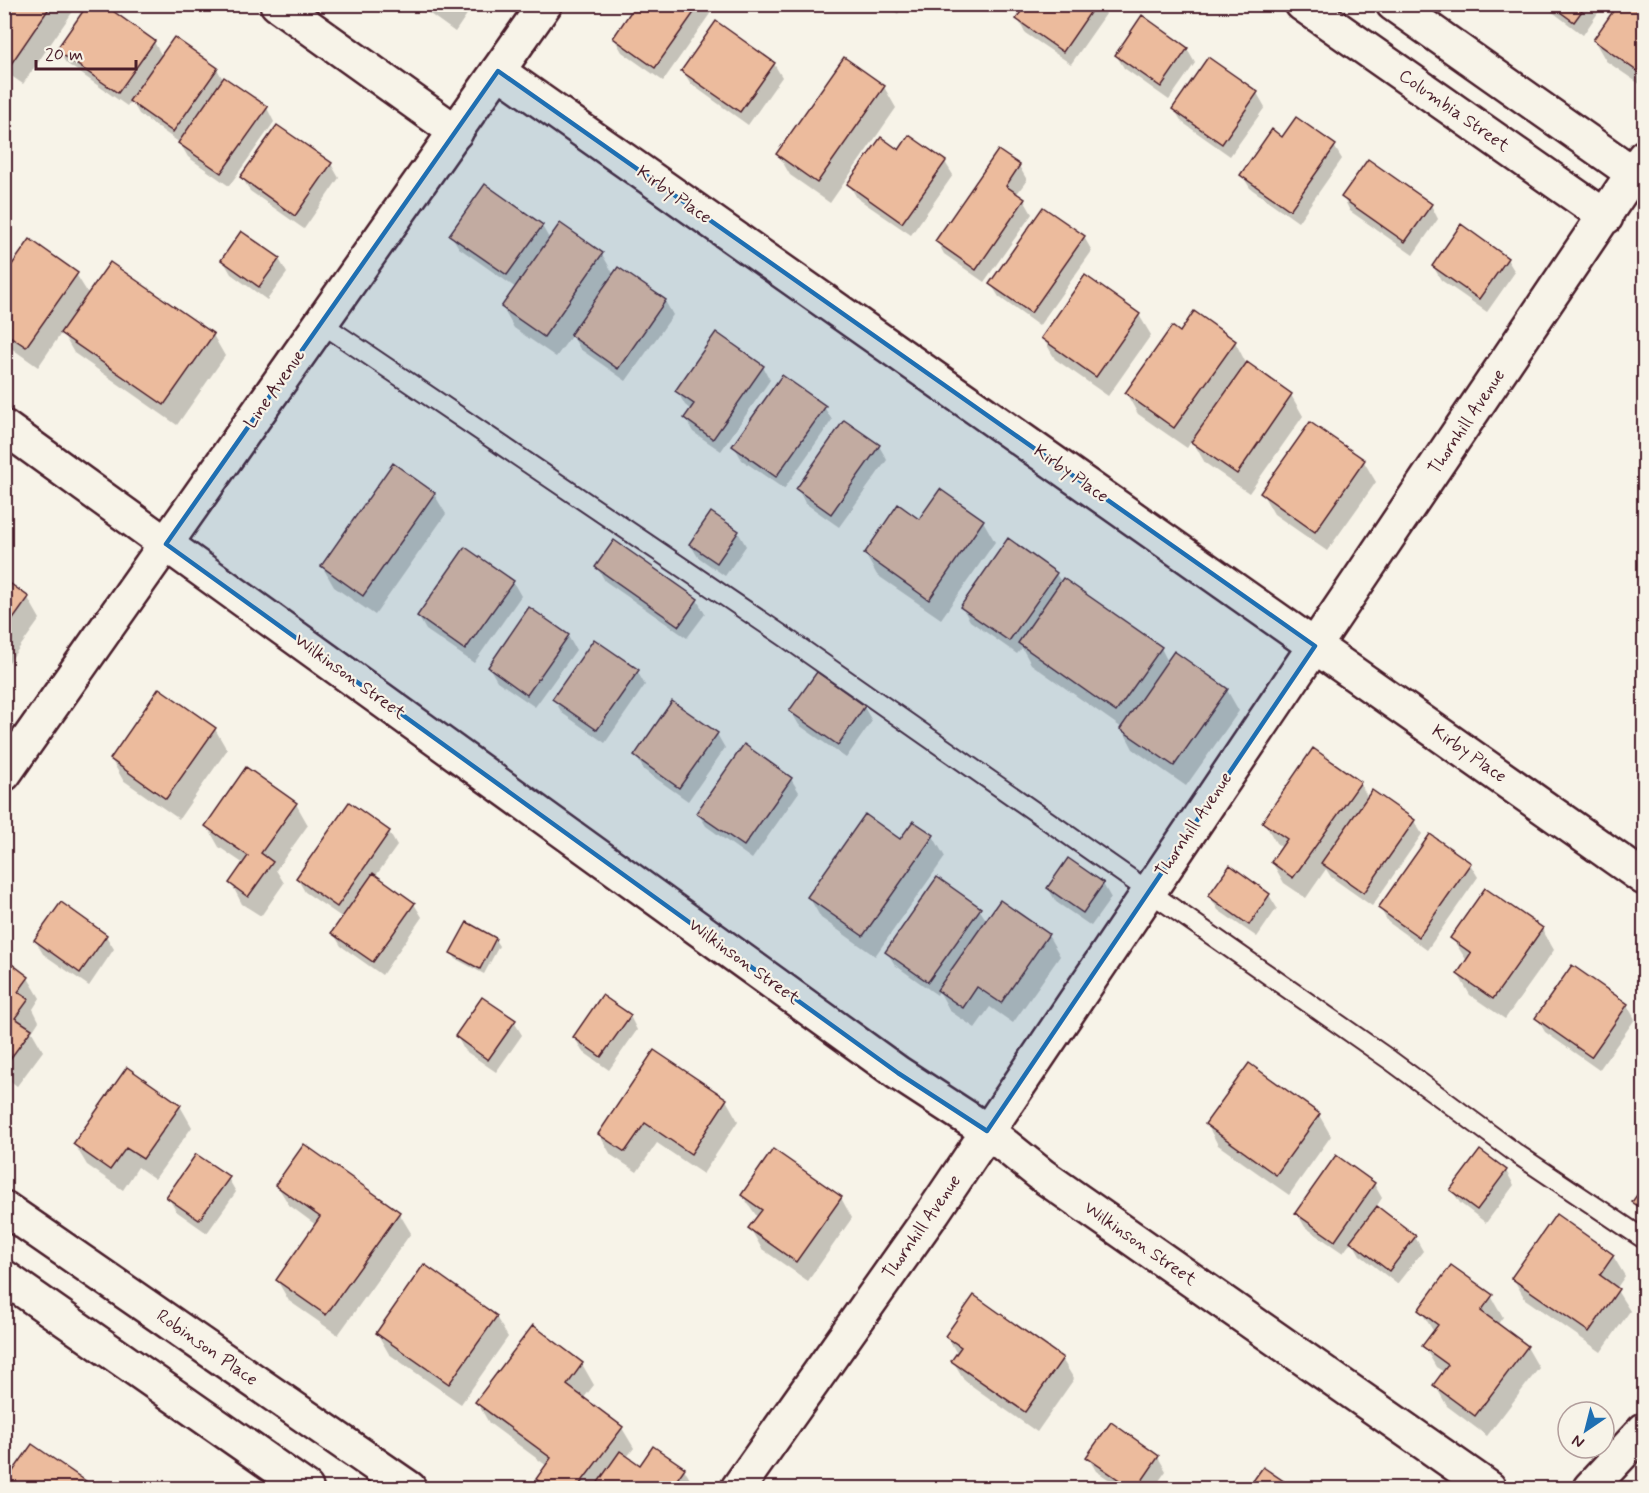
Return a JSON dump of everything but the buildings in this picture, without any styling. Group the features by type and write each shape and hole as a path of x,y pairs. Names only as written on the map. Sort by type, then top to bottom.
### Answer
{"street":[{"path":"277,4 456,132"},
{"name":"Line Avenue","path":"4,774 545,4"},
{"name":"Columbia Street","path":"1302,4 1606,217"},
{"path":"1393,4 1639,166"},
{"name":"Kirby Place","path":"498,71 1644,878"},
{"name":"Thornhill Avenue","path":"738,1488 987,1131 1639,166"},
{"name":"Wilkinson Street","path":"4,427 898,1073 987,1131 1043,1176 1489,1488"},
{"name":"Robinson Place","path":"4,1208 410,1488"},
{"path":"4,1277 306,1488"},
{"path":"1590,1488 1644,1430"}],"lane":[{"path":"321,323 785,637 1390,1060 1517,1154 1644,1239"}],"highlighted area":[{"path":"498,71 1315,646 987,1131 898,1073 166,544"}]}
